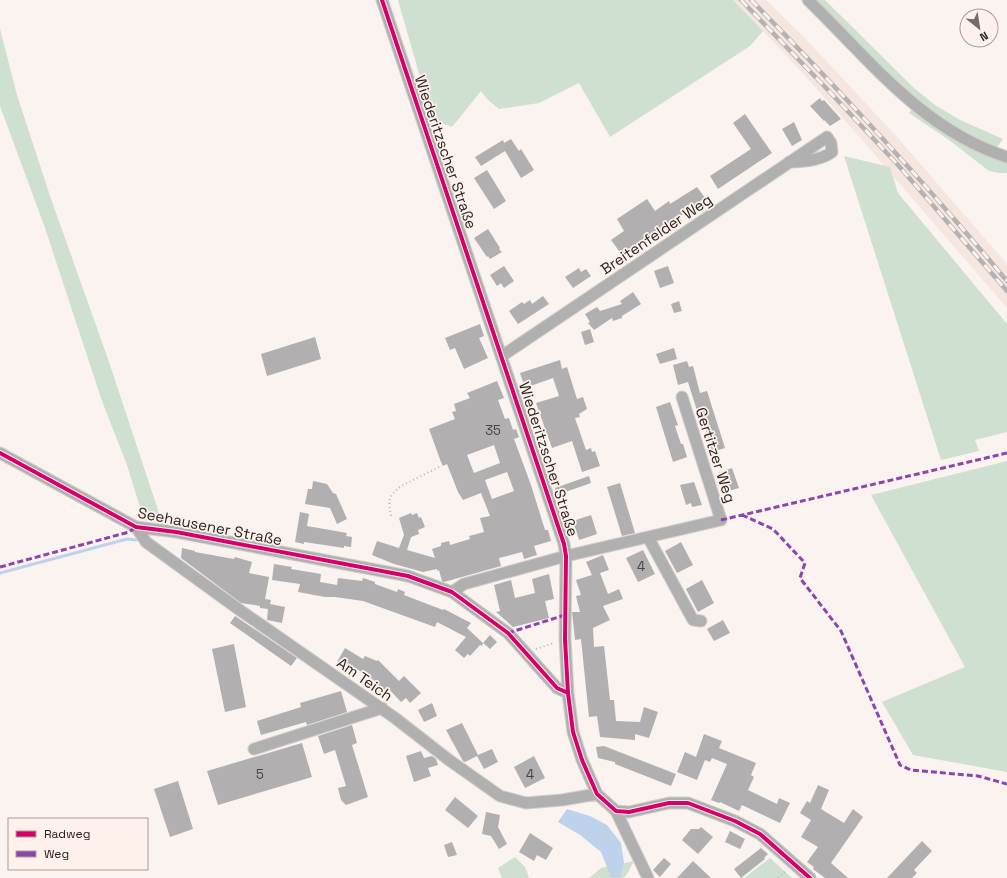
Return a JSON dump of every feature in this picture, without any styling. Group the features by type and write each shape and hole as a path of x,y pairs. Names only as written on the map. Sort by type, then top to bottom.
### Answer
{"street":[{"name":"Wiederitzscher Straße","path":"382,0 564,544 566,556 565,639 568,694 573,732 582,760 597,794 616,810"},
{"path":"808,0 886,80 928,116 954,134 1007,157"},
{"name":"Breitenfelder Weg","path":"502,356 789,162 827,137 831,143 832,152 828,155 803,161 789,162"},
{"name":"Gertitzer Weg","path":"566,556 721,520 682,397"},
{"name":"Seehausener Straße","path":"0,452 136,527 176,532 408,576 452,592 508,633 557,688 568,694"},
{"name":"Am Teich","path":"136,527 146,542 241,611 382,708 449,760 500,796 526,803 562,800 597,794"},
{"path":"648,537 693,620 701,621"},
{"path":"452,592 464,584 566,556"},
{"path":"254,749 382,708"},
{"path":"616,810 629,812 669,803 688,803 750,828 767,840 810,878"},
{"path":"616,810 648,878"}],"path":[{"path":"391,516 388,501 396,490 441,466"},
{"path":"525,652 565,639"}],"shaded area":[{"path":"733,0 766,0 805,38 898,138 1007,264 1007,308 843,118 786,55"}],"green space":[{"path":"398,0 733,0 763,31 750,46 610,137 579,83 539,103 499,109 487,99 481,91 452,127 432,119"},
{"path":"812,0 825,0 914,88 935,105 960,120 1003,139 996,149 980,143 928,112"},
{"path":"0,29 17,95 50,196 108,359 158,510 159,522 144,520 127,465 102,401 45,228 0,106"},
{"path":"912,109 1007,161 1007,173 989,171 949,140 909,113"},
{"path":"844,156 890,167 898,193 1007,324 1007,432 975,440 979,451 941,460"},
{"path":"1007,461 1007,772 913,755 882,702 965,667 871,495"},
{"path":"515,857 525,867 529,878 502,878 498,868"},
{"path":"770,858 792,878 744,878"},
{"path":"634,861 626,876 623,878 589,878 601,868"}],"water":[{"path":"567,809 590,816 607,825 621,843 624,863 620,877 611,877 601,852 580,835 558,822"}],"building":[{"path":"820,98 822,101 824,100 841,119 830,126 810,106"},
{"path":"745,114 772,153 718,189 710,176 751,149 733,123"},
{"path":"794,122 802,140 792,146 782,129"},
{"path":"511,139 519,151 521,149 534,170 521,178 505,151 481,166 475,157 503,140 504,143"},
{"path":"487,170 506,201 494,209 474,178"},
{"path":"697,187 705,198 679,217 682,221 674,225 672,222 622,255 611,240 624,231 617,219 647,199 655,211 669,201 670,204"},
{"path":"488,229 502,252 490,259 474,238"},
{"path":"504,266 514,281 504,288 501,283 497,286 490,275"},
{"path":"668,266 674,283 660,288 654,271"},
{"path":"579,268 581,272 586,269 591,276 573,288 565,277"},
{"path":"633,292 641,304 622,316 622,318 613,321 612,318 594,330 588,323 590,322 585,314 597,307 600,311 622,304 620,301"},
{"path":"543,296 549,304 518,324 509,311 522,302 524,304 530,300 532,304"},
{"path":"679,301 682,311 674,313 671,304"},
{"path":"480,324 484,336 479,338 488,358 464,369 455,348 450,350 445,338"},
{"path":"590,329 594,342 585,345 581,332"},
{"path":"315,337 321,359 267,376 261,354"},
{"path":"674,348 677,359 660,364 656,354"},
{"path":"560,360 562,369 567,367 577,399 583,397 587,409 579,414 580,417 575,418 586,450 591,448 592,452 595,451 600,466 582,472 572,441 552,448 536,403 559,396 553,378 525,388 520,373"},
{"path":"687,361 689,367 693,366 700,393 707,391 725,448 712,452 702,416 699,417 688,382 678,385 673,365"},
{"path":"497,381 504,398 498,400 505,419 509,418 513,430 516,429 519,437 514,439 531,485 545,530 548,530 551,541 534,546 537,555 524,559 522,552 499,558 501,566 444,582 442,581 439,570 437,571 437,569 423,572 394,564 372,555 377,541 399,548 404,535 399,518 411,513 412,515 417,513 419,518 421,517 425,527 418,530 419,534 411,537 407,550 435,558 432,549 441,546 441,543 449,541 450,545 470,539 469,536 484,532 480,518 490,516 481,493 463,500 458,492 447,464 443,466 441,462 429,429 455,419 452,412 456,411 454,404 470,398 467,393","holes":["494,445 500,463 474,473 467,455","507,472 514,491 492,499 485,480"]},
{"path":"670,402 678,425 675,426 687,457 673,462 656,407"},
{"path":"732,468 739,488 725,492 718,473"},
{"path":"589,476 591,483 557,495 555,488"},
{"path":"313,481 327,484 333,493 336,494 347,519 337,524 330,508 305,504 308,489 312,489"},
{"path":"694,482 702,505 692,507 691,503 686,505 680,485"},
{"path":"620,483 635,533 622,536 607,487"},
{"path":"300,512 309,514 307,526 347,533 346,536 352,537 351,547 344,546 344,548 295,542"},
{"path":"591,515 597,534 579,540 573,521"},
{"path":"681,542 693,565 677,573 665,551"},
{"path":"182,548 195,552 234,559 235,557 252,562 249,573 269,577 265,599 271,600 270,604 285,607 282,623 267,620 268,609 241,603 181,558"},
{"path":"643,550 655,574 638,582 626,558"},
{"path":"603,555 609,570 600,573 608,594 619,589 623,599 603,606 610,620 593,628 594,647 604,646 610,700 614,700 616,721 640,722 644,707 658,712 649,738 635,734 635,740 600,737 597,716 589,717 581,639 575,640 572,612 580,612 576,596 581,595 576,580 592,575 586,562"},
{"path":"274,564 292,567 291,569 321,574 320,582 337,585 338,578 362,581 363,578 397,592 398,589 405,592 404,595 443,610 444,609 471,623 467,628 483,643 482,646 480,645 470,656 468,654 464,658 455,650 466,637 437,622 435,627 363,601 325,597 298,592 300,584 272,580"},
{"path":"549,574 554,599 545,601 549,618 513,627 496,612 500,611 494,585 511,580 515,598 535,593 532,579"},
{"path":"702,580 714,603 698,612 686,589"},
{"path":"235,616 297,658 291,666 230,623"},
{"path":"723,620 730,633 714,641 707,629"},
{"path":"490,635 497,642 490,649 483,643"},
{"path":"234,644 246,707 225,712 212,649"},
{"path":"345,648 363,659 365,656 377,661 378,660 399,681 404,676 421,693 410,703 406,698 401,702 387,687 384,690 370,677 353,667 351,671 337,662"},
{"path":"341,691 347,712 307,725 306,722 261,735 257,721 301,707 300,703"},
{"path":"432,703 437,716 424,722 418,710"},
{"path":"462,723 478,755 492,749 498,762 484,769 477,756 465,762 463,761 446,730"},
{"path":"352,725 357,743 352,745 368,797 346,805 341,800 338,788 346,786 335,750 324,754 318,736"},
{"path":"704,734 722,741 719,748 756,763 751,775 754,777 748,790 777,804 779,798 790,803 780,823 742,805 739,811 720,802 711,800 727,764 712,758 710,762 705,760 697,780 677,772 685,752 696,757"},
{"path":"302,743 312,777 218,805 207,771"},
{"path":"604,746 676,774 671,786 615,764 615,762 598,758 596,747"},
{"path":"421,751 424,758 432,756 436,759 438,765 428,768 431,776 414,782 406,756"},
{"path":"534,756 545,778 525,788 514,767"},
{"path":"178,781 193,829 170,837 154,789"},
{"path":"818,785 829,790 821,809 844,823 853,809 863,817 831,863 848,878 825,878 813,869 814,867 807,862 818,847 801,837 811,820 800,813 807,801 810,803"},
{"path":"455,797 478,816 468,828 445,810"},
{"path":"486,812 500,815 498,827 507,844 499,849 491,836 482,834"},
{"path":"701,827 713,837 698,854 682,840 691,829 699,829"},
{"path":"730,831 745,839 740,849 725,842"},
{"path":"530,833 553,848 546,860 537,855 534,861 519,852"},
{"path":"922,841 932,851 914,870 917,873 912,878 887,878"},
{"path":"452,842 457,855 448,857 444,845"},
{"path":"761,848 768,854 764,858 765,859 741,878 734,869"},
{"path":"664,858 671,864 660,877 653,870"},
{"path":"693,861 711,878 677,878"}],"waterway":[{"path":"0,573 127,539 136,540"}],"railway":[{"path":"741,0 898,165 1007,291"},
{"path":"751,0 882,138 1007,281"}],"marked path":[{"path":"721,520 1007,453"},
{"path":"742,515 773,529 805,563 800,578 841,631 900,765 911,770 978,776 1007,784"},
{"path":"0,567 129,532 136,527"},
{"path":"508,633 565,615"}],"cycle path":[{"path":"382,0 564,544 566,556 565,639 568,693 573,732 582,760 597,794 616,811 629,812 669,803 688,803 735,821 760,834 810,878"},
{"path":"0,453 136,527 176,532 408,576 452,592 508,633 557,688 568,693"}]}
